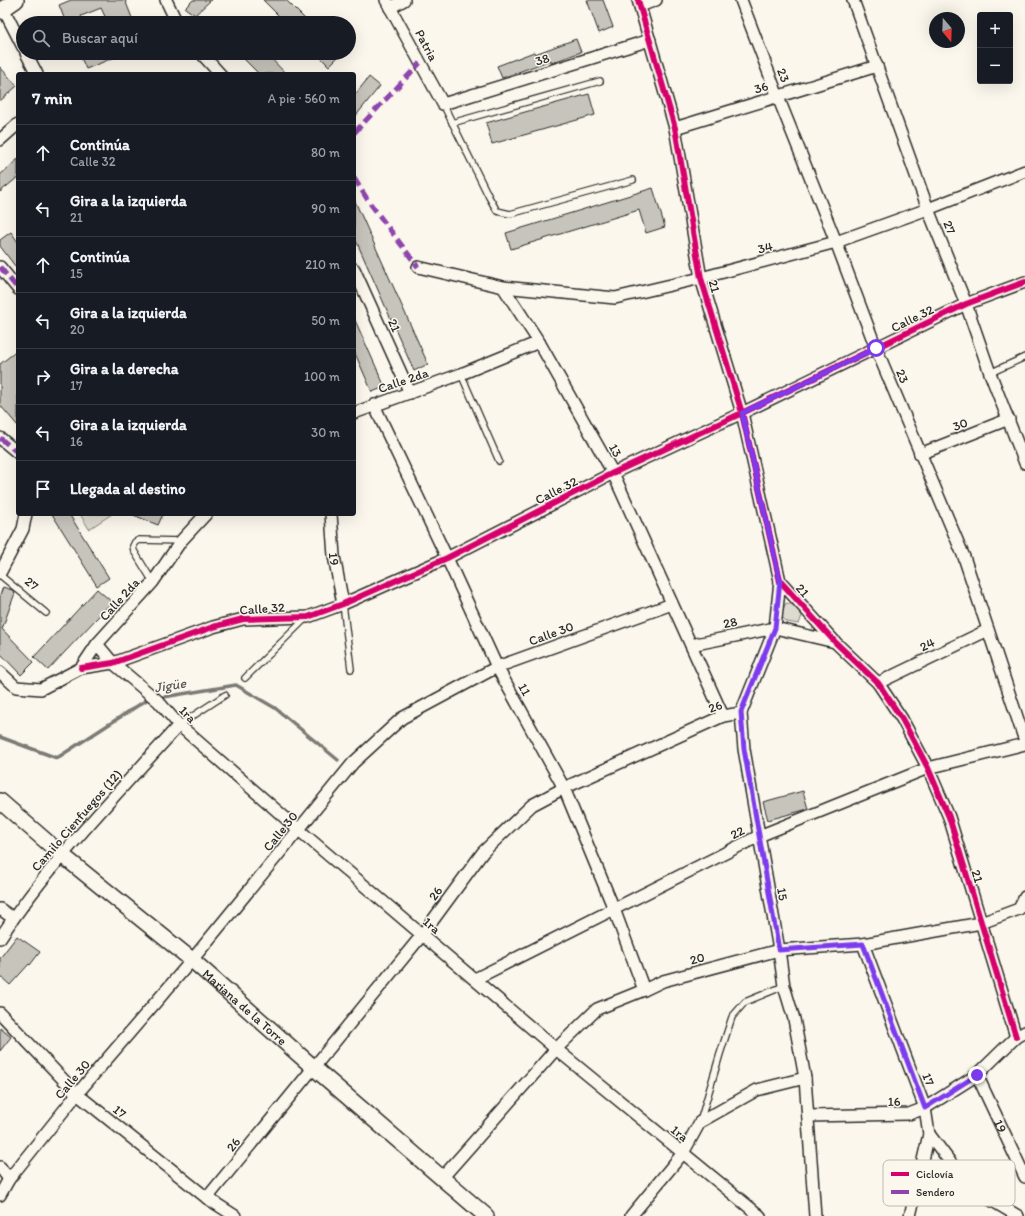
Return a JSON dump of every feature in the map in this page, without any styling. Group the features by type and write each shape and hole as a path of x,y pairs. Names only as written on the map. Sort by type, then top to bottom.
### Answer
{"street":[{"path":"16,0 1,8 16,35"},
{"path":"166,0 174,16"},
{"path":"388,4 404,0"},
{"path":"639,3 656,0"},
{"name":"23","path":"741,0 876,348 964,557 1025,743"},
{"name":"27","path":"853,0 928,209 966,304 990,373 1009,419 1021,439 1025,463"},
{"name":"21","path":"639,3 675,128 701,278 742,413 780,581 835,642 878,683 902,719 928,768 949,817 981,923 1020,1034"},
{"name":"Patria","path":"388,4 443,104"},
{"name":"38","path":"443,104 650,40"},
{"path":"30,60 36,72"},
{"path":"207,60 218,72"},
{"name":"36","path":"675,128 877,66"},
{"path":"0,140 16,126"},
{"name":"34","path":"503,287 615,298 701,278 836,242 928,209 1025,171"},
{"path":"418,266 503,287"},
{"path":"0,267 16,287"},
{"name":"21","path":"356,273 410,393"},
{"name":"Calle 32","path":"81,668 112,663 213,627 243,619 308,617 343,604 447,558 613,473 742,413 966,304 1025,282"},
{"name":"13","path":"503,287 539,342 613,473 723,716"},
{"path":"461,374 539,342"},
{"name":"Calle 2da","path":"356,412 461,374"},
{"name":"11","path":"374,405 497,667 564,788 614,909 644,990"},
{"name":"30","path":"920,454 1009,419"},
{"path":"0,438 16,451"},
{"path":"0,574 23,529 26,516"},
{"name":"Calle 2da","path":"0,672 16,687 41,689 81,668 97,644 153,582 181,541 204,516"},
{"name":"19","path":"331,516 334,556 343,604"},
{"name":"15","path":"780,581 775,628 741,712 744,749 784,986 794,1019 805,1078 815,1216"},
{"name":"Calle 30","path":"0,1195 9,1179 77,1094 192,960 353,763 402,718 497,667 672,604"},
{"path":"775,628 835,642"},
{"name":"28","path":"691,645 775,628"},
{"name":"24","path":"878,683 988,630"},
{"name":"1ra","path":"97,644 112,663 158,701 179,725 299,830 556,1049 760,1216"},
{"name":"26","path":"206,1198 422,935 483,852 532,804 723,716 741,712"},
{"name":"Camilo Cienfuegos (12)","path":"0,938 13,918 62,855 179,725"},
{"name":"22","path":"475,980 759,836 928,768 1025,743"},
{"name":"Mariana de la Torre","path":"0,801 62,855 192,960 486,1216"},
{"name":"20","path":"442,1178 556,1049 597,1009 663,981 779,950 863,944 981,923 1019,909 1025,897"},
{"path":"0,909 13,918"},
{"name":"17","path":"863,944 925,1108 929,1134 949,1160"},
{"name":"17","path":"0,1013 77,1094 206,1198 235,1216"},
{"name":"16","path":"808,1116 909,1114 925,1108 977,1075 1020,1034"},
{"name":"19","path":"977,1075 1025,1177"},
{"path":"631,1216 683,1153 700,1122 757,1090 805,1078"},
{"path":"923,1160 929,1134"},
{"path":"0,1167 9,1179"},
{"path":"910,1216 912,1206"},
{"name":"17","path":"1001,1206 1018,1216"}],"lane":[{"path":"452,123 600,81"},
{"path":"443,104 497,211 510,214 633,180"},
{"path":"990,373 1025,357"},
{"path":"461,374 499,461"},
{"path":"153,582 134,551 133,546 135,542 139,540 181,541"},
{"name":"27","path":"0,574 46,613"},
{"path":"343,604 351,668"},
{"path":"245,678 308,617"},
{"path":"179,725 225,695"},
{"path":"700,1122 732,1017 745,1002 784,986"}],"shaded area":[{"path":"81,516 109,516 89,529"},
{"path":"786,603 798,606 803,613 799,624 787,622 780,615"}],"building":[{"path":"71,0 125,0 131,16 105,16 101,8 81,16 63,16 59,5"},
{"path":"193,0 211,0 195,15 185,8"},
{"path":"263,0 286,0 302,16 279,16"},
{"path":"587,0 603,0 613,27 599,33"},
{"path":"576,39 581,52 551,63 551,60 502,78 497,66 534,52 535,54"},
{"path":"82,60 108,60 86,69"},
{"path":"245,60 273,60 284,72 257,72"},
{"path":"323,60 335,60 329,66"},
{"path":"0,67 16,85 16,87 0,101"},
{"path":"369,77 380,86 356,116 356,93"},
{"path":"589,94 595,115 492,144 486,123"},
{"path":"16,161 16,179 0,192 0,175"},
{"path":"653,188 665,227 646,233 639,210 511,249 506,233"},
{"path":"356,203 428,364 414,371 356,240"},
{"path":"11,232 16,239 16,267 0,246 0,240"},
{"path":"356,322 385,387 372,392 356,356"},
{"path":"16,352 16,424 0,405 0,364"},
{"path":"53,516 70,516 109,578 97,586"},
{"path":"136,516 162,516 158,525"},
{"path":"3,587 12,590 15,593 2,629 34,662 21,675 0,653 0,595"},
{"path":"97,589 112,602 48,670 34,657"},
{"path":"803,791 808,809 768,820 763,802"},
{"path":"17,936 40,952 30,965 29,964 10,985 0,976 0,958"},
{"path":"0,1028 11,1037 0,1051"}],"waterway":[{"name":"Jigüe","path":"158,698 236,685 275,708 338,760"},
{"name":"Jigüe","path":"0,737 57,758 148,699 152,699"}],"marked path":[{"path":"356,131 420,63"},
{"path":"356,181 369,202 418,267"},
{"path":"0,267 16,287"},
{"path":"0,438 16,451"}],"cycle path":[{"path":"638,0 675,128 701,278 742,413 780,581 835,642 878,683 902,719 928,768 949,817 1016,1037"},
{"path":"81,668 113,663 213,627 243,619 308,617 343,604 447,558 613,473 742,413 966,304 1025,282"}],"route":[{"path":"876,348 742,413 780,581 775,628 741,712 744,749 779,950 863,944 925,1108 977,1075"}]}
